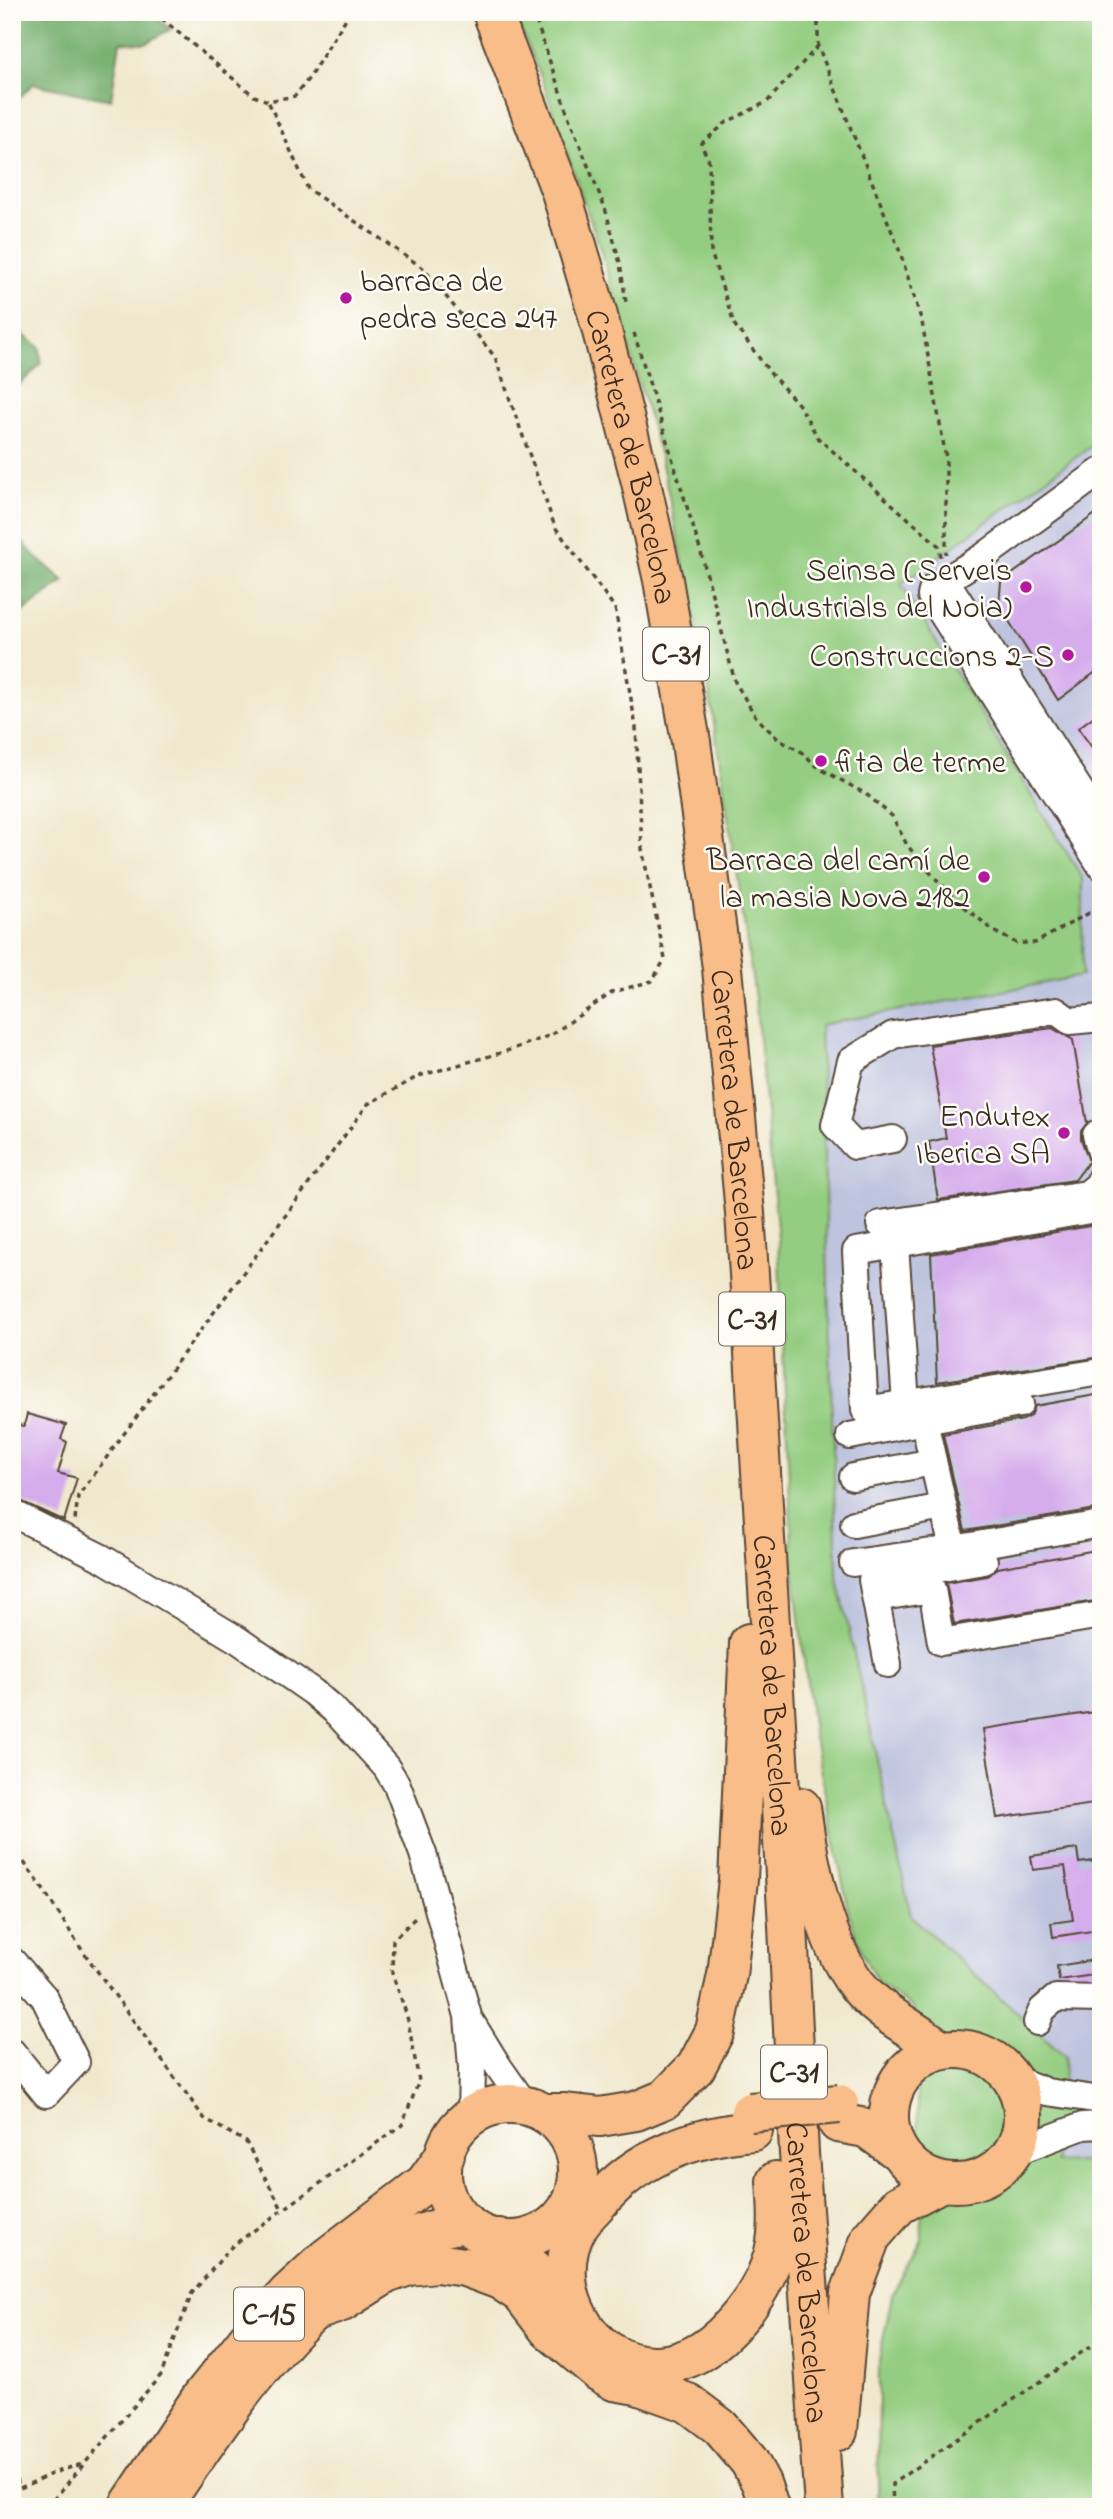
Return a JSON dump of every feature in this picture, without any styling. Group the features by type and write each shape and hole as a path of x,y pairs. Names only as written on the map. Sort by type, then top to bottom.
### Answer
{"highway":[{"name":"Carretera de Barcelona","path":"492,12 561,192 597,312 641,482 663,580 691,742 727,1002 745,1213 799,2153 824,2507"},
{"path":"543,2115 600,2117 636,2111 664,2099 696,2067 715,2031 727,1975 738,1880 749,1643 740,1390 716,1014 727,1002"},
{"path":"771,1636 783,1657 803,1824 816,1888 828,1929 844,1962 863,1991 891,2016 942,2050 962,2048 981,2053 998,2063 1012,2078 1021,2098 1023,2119 1019,2140 1012,2153 996,2170 966,2183 942,2182 899,2205 871,2236 850,2293 839,2406 839,2507"},
{"path":"744,2125 684,2144 636,2168 607,2193 578,2227 567,2265 566,2283 570,2301 577,2318 589,2332 616,2354 634,2362 657,2365 696,2355 718,2340 750,2304 763,2282 777,2235 773,2097 753,1708 747,1676"},
{"name":"C-15","path":"162,2507 263,2364 307,2314 387,2250 408,2238 438,2227 482,2230 518,2239 542,2231 562,2215 573,2195 589,2177 620,2154 667,2136 683,2133 839,2114 899,2080 918,2060 942,2050"},
{"path":"899,2080 890,2101 889,2116 892,2138 899,2152"},
{"name":"C-15","path":"128,2507 202,2396 279,2303 326,2258 425,2183 445,2155 454,2133 471,2116 500,2105 596,2132 615,2131 684,2117 744,2125"},
{"name":"C-15","path":"839,2114 866,2128 899,2152 914,2169 942,2182"},
{"path":"543,2115 571,2142 578,2177 573,2195"},
{"path":"445,2155 443,2177 452,2206 535,2270 546,2284 569,2345"},
{"path":"307,2314 342,2302 386,2274 409,2266 436,2263 465,2267 500,2280 521,2294 548,2329 583,2360 614,2381 637,2385 688,2403 720,2427 749,2461 761,2483 769,2507"}],"street":[{"path":"1101,471 983,557 933,588 931,596 1101,866"},
{"path":"946,581 1101,823"},
{"path":"892,1139 855,1146 835,1125 851,1061 892,1035 1056,1011 1070,1021 1101,1018"},
{"path":"1101,1133 1096,1135 1101,1152"},
{"path":"1101,1177 1099,1184 1087,1194 888,1234 856,1251 865,1410 915,1412 1101,1390"},
{"path":"888,1234 1101,1208"},
{"path":"888,1234 915,1412 933,1462 953,1549"},
{"path":"850,1436 915,1412 1101,1372"},
{"path":"853,1477 933,1462"},
{"path":"854,1524 943,1507"},
{"path":"12,1513 72,1543 238,1640 336,1711 389,1772 415,1831 468,2016 472,2068 471,2116"},
{"path":"853,1563 1101,1524"},
{"path":"888,1664 872,1580 1101,1541"},
{"path":"876,1598 932,1589 941,1642 1101,1615"},
{"path":"12,1961 44,1997 76,2062 46,2094 12,2052"},
{"path":"1037,2022 1042,2010 1056,1998 1101,1999"},
{"path":"468,2016 498,2066 543,2115"},
{"path":"1012,2078 1047,2092 1101,2100"},
{"path":"1012,2153 1083,2126 1101,2125"}],"path":[{"path":"154,12 254,96 268,102 295,96 350,12"},
{"path":"533,12 569,118 605,208 620,263 626,304"},
{"path":"818,12 818,46 900,253 922,322 946,458 946,581"},
{"path":"818,46 766,102 727,122 701,144 709,161 711,252 734,324 771,374 800,406 818,438 939,546 946,581"},
{"path":"72,1543 78,1496 368,1104 419,1076 504,1052 551,1035 613,992 652,981 665,959 642,849 636,727 615,608 555,527 495,357 423,268 308,189 268,102"},
{"path":"633,329 702,556 735,682 756,716 779,740 800,751 819,768 866,794 892,816 908,845 924,866 954,898 995,932 1016,943 1035,943 1089,913 1101,918"},
{"path":"12,1846 82,1950 204,2118 246,2142 282,2208"},
{"path":"47,2507 161,2375 192,2293 232,2246 402,2125 419,2081 407,2016 392,1972 393,1940 436,1901"},
{"path":"893,2507 892,2484 1101,2339"},
{"path":"12,2470 20,2488 87,2462"}],"shaded area":[{"path":"1101,439 1101,2161 1056,2164 1065,2057 911,1916 837,1575 820,1025 1082,976 1082,879 901,584"}],"green space":[{"path":"12,12 147,12 171,29 146,43 120,42 111,100 33,84 12,105"},
{"path":"513,12 1101,12 1101,439 901,584 1083,879 1082,976 820,1025 837,1575 911,1916 1065,2057 1061,2105 1101,2111 1059,2128 1056,2163 1101,2161 1101,2507 878,2507 879,2360 892,2295 922,2239 914,2009 878,1983 862,1953 848,1910 813,1732 793,1569 778,1238 755,997 706,670 661,459 601,251 541,77"},
{"path":"12,326 40,348 41,364 12,392"},
{"path":"12,531 36,557 64,581 12,620"}],"building":[{"path":"1101,510 1101,668 1058,700 999,605 1001,582"},
{"path":"1101,711 1101,760 1078,728"},
{"path":"1052,1028 1073,1040 1087,1123 1081,1131 1081,1139 1089,1161 1075,1180 938,1200 929,1142 946,1138 930,1045"},
{"path":"1101,1224 1101,1357 937,1382 931,1254"},
{"path":"1101,1394 1101,1508 965,1531 943,1434 1023,1420 1031,1416 1035,1406"},
{"path":"27,1414 66,1425 61,1439 67,1442 58,1473 77,1478 64,1521 12,1497 12,1424 24,1426"},
{"path":"1101,1549 1101,1600 954,1624 946,1583 987,1576 998,1568"},
{"path":"1101,1711 1101,1803 997,1818 983,1729"},
{"path":"1077,1849 1079,1863 1101,1860 1101,1916 1096,1917 1098,1930 1053,1937 1051,1923 1073,1920 1065,1866 1033,1870 1031,1856"},
{"path":"1101,1959 1101,1974 1059,1980 1057,1966"}],"place":[{"name":"barraca de pedra seca 247","path":"346,298"},
{"name":"Seinsa (Serveis Industrials del Noia)","path":"1026,587"},
{"name":"Construccions 2-S","path":"1068,655"},
{"name":"fita de terme","path":"821,761"},
{"name":"Barraca del camí de la masia Nova 2182","path":"984,877"},
{"name":"Endutex Iberica SA","path":"1064,1133"}]}
